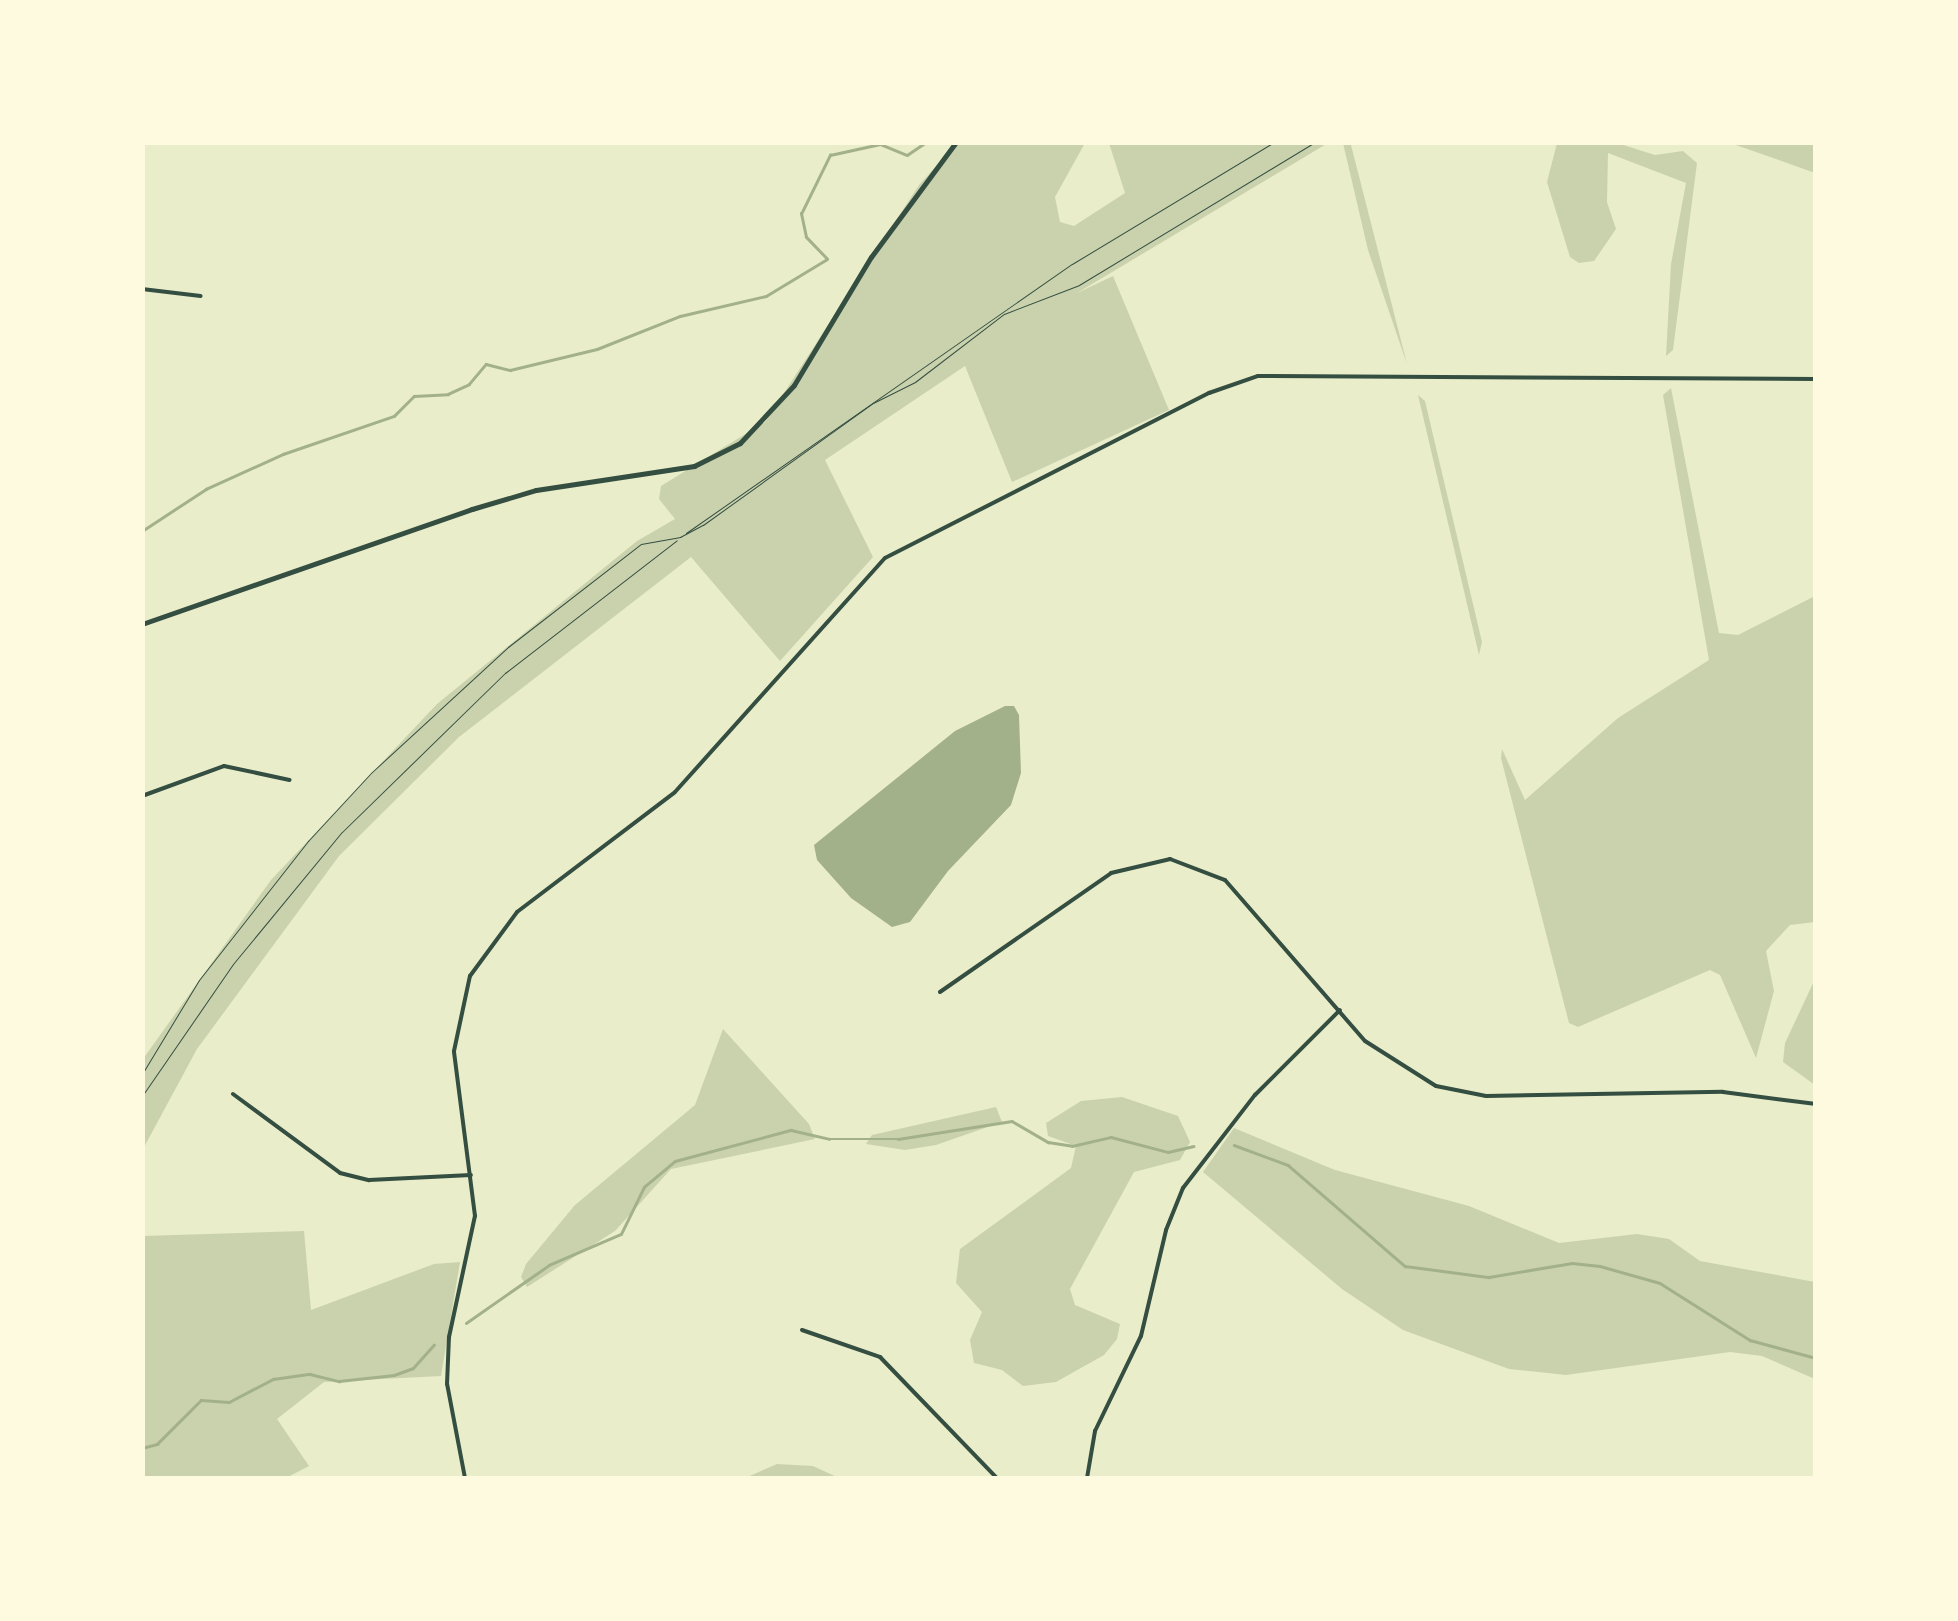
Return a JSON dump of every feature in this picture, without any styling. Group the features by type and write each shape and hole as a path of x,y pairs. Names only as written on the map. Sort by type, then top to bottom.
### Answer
{"street":[{"path":"142,624 536,490 694,466 725,452 765,422 794,385 871,256 956,142"},
{"path":"142,289 201,296"},
{"path":"465,1478 450,1415 448,1350 474,1234 455,1038 462,996 482,953 517,912 675,792 872,570 910,542 1220,388 1286,373 1816,378"},
{"path":"142,796 224,766 290,780"},
{"path":"940,992 1111,873 1170,859 1200,866 1236,890 1340,1010 1396,1066 1460,1093 1722,1092 1816,1104"},
{"path":"1087,1478 1095,1431 1141,1336 1166,1230 1183,1188 1255,1094 1340,1010"},
{"path":"232,1094 340,1173 370,1180 471,1174"},
{"path":"802,1330 880,1357 997,1478"}],"path":[{"path":"142,1096 232,964 339,834 506,673 680,537 1072,264 1274,142"},
{"path":"142,1074 228,939 372,772 508,647 641,544 680,537 873,403 915,382 1004,314 1079,285 1315,142"}],"shaded area":[{"path":"957,143 1085,143 1055,197 1060,222 1074,226 1125,193 1109,143 1328,143 1077,293 1113,276 1169,410 1012,482 965,366 825,460 873,557 780,661 691,557 459,737 339,856 197,1049 143,1149 143,1059 271,880 437,704 637,541 675,519 659,499 661,486 765,422 919,185"},
{"path":"1343,143 1351,145 1407,364 1368,250"},
{"path":"1557,143 1617,143 1655,155 1683,151 1697,163 1673,350 1666,356 1671,264 1686,183 1608,153 1607,202 1616,229 1594,261 1579,263 1570,257 1547,182"},
{"path":"1730,143 1815,143 1815,173 1776,159"},
{"path":"1671,388 1719,633 1738,635 1815,596 1815,922 1790,925 1766,951 1774,991 1756,1058 1720,975 1710,970 1578,1027 1569,1023 1501,758 1502,749 1525,800 1618,718 1709,660 1663,395"},
{"path":"1418,395 1425,401 1482,642 1479,655"},
{"path":"1005,706 1014,706 1019,715 1021,773 1011,805 948,871 910,922 892,927 851,898 817,860 814,845 955,731"},
{"path":"1815,979 1815,1085 1783,1062 1785,1043"},
{"path":"723,1029 809,1124 815,1139 671,1169 615,1231 527,1287 521,1277 526,1264 575,1205 695,1105"},
{"path":"1122,1097 1178,1116 1190,1142 1180,1160 1134,1172 1070,1289 1075,1305 1120,1324 1117,1339 1104,1355 1056,1382 1023,1386 1002,1370 974,1363 970,1340 982,1312 956,1283 960,1249 1071,1168 1076,1146 1048,1136 1046,1123 1081,1101"},
{"path":"996,1107 1002,1122 936,1145 905,1150 866,1144 872,1135"},
{"path":"1234,1128 1335,1170 1469,1206 1559,1243 1637,1234 1669,1239 1700,1261 1815,1282 1815,1379 1762,1356 1730,1352 1566,1375 1509,1369 1403,1330 1342,1289 1203,1172"},
{"path":"304,1231 311,1310 434,1264 460,1262 441,1376 324,1382 277,1419 309,1466 286,1478 143,1478 143,1236"},
{"path":"777,1464 813,1466 839,1478 745,1478"}],"waterway":[{"path":"142,531 206,489 283,454 394,416 414,396 448,394 469,384 486,364 510,370 597,349 680,316 766,296 827,259 806,237 801,214 830,155 880,144 907,155 926,142"},
{"path":"466,1323 549,1265 621,1234 644,1187 675,1161 791,1130 829,1139 898,1139 1012,1121 1048,1142 1072,1146 1111,1137 1168,1152 1193,1146"},
{"path":"1234,1145 1288,1165 1405,1266 1489,1277 1572,1263 1600,1266 1660,1283 1750,1340 1816,1358"},
{"path":"142,1448 157,1444 201,1400 229,1402 273,1379 310,1374 339,1381 394,1375 413,1368 434,1345"}]}
